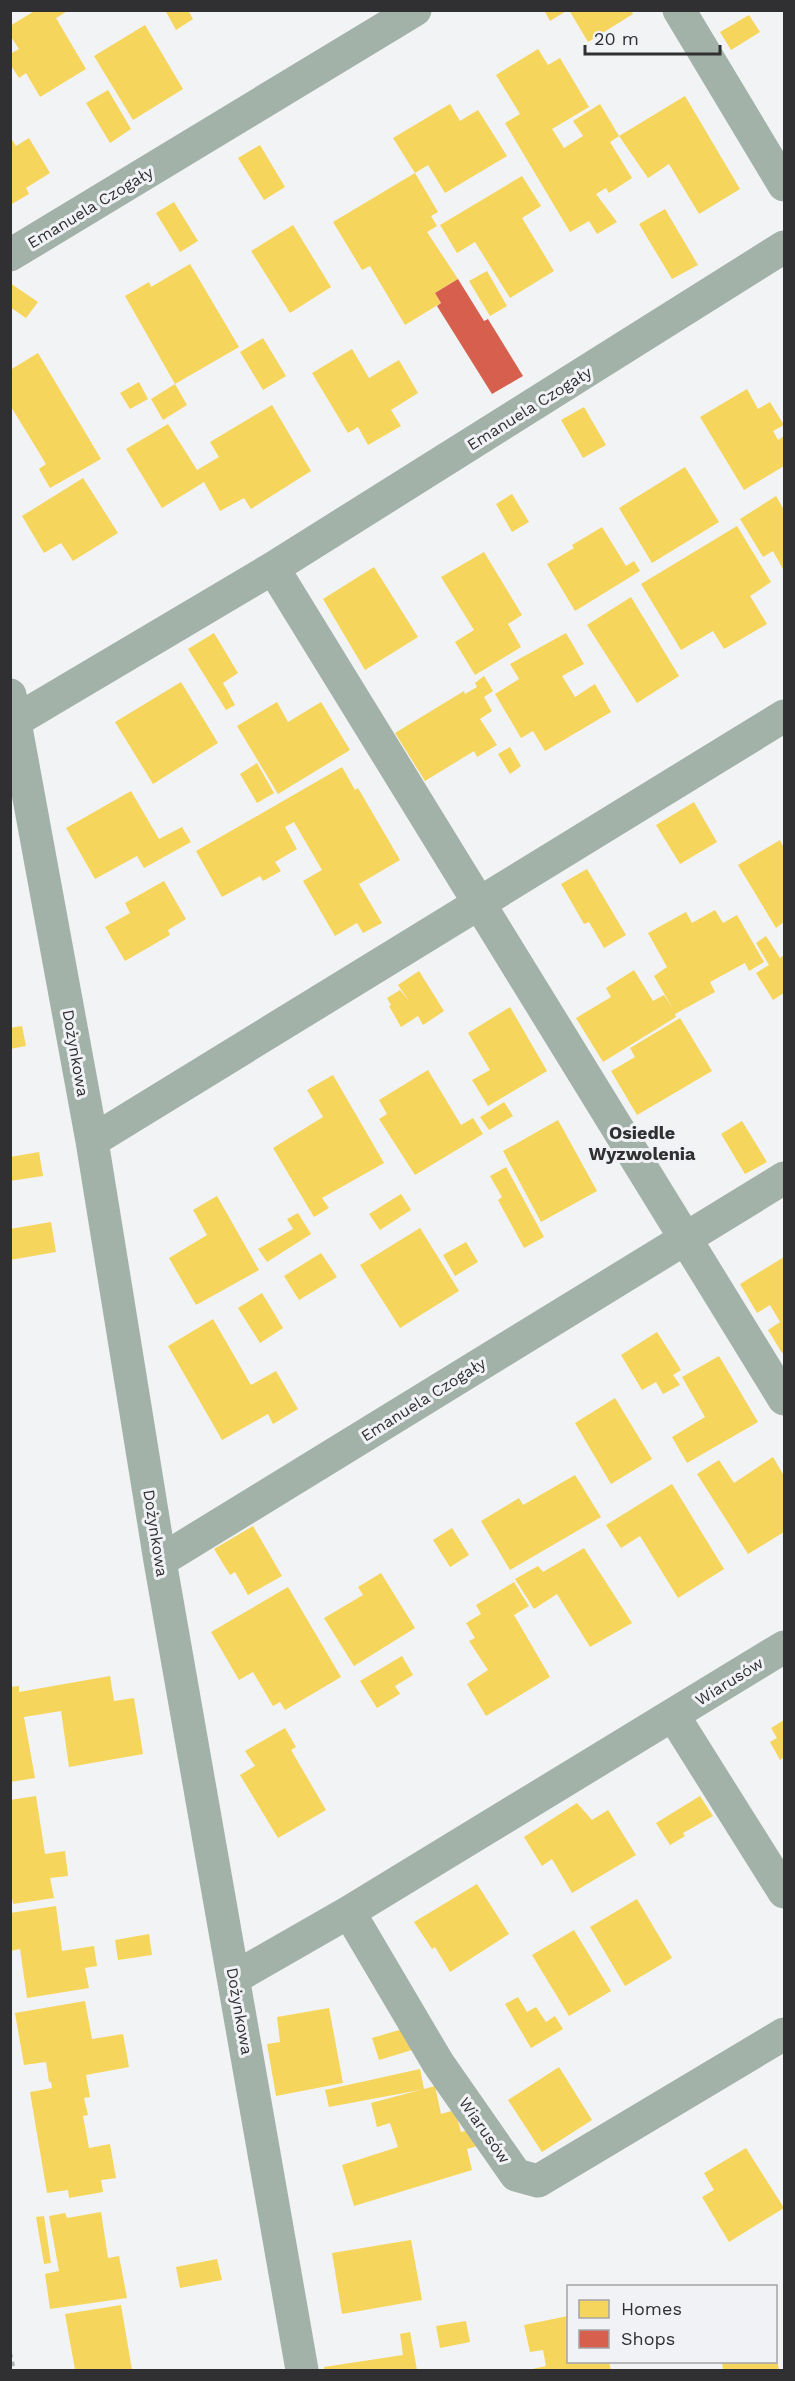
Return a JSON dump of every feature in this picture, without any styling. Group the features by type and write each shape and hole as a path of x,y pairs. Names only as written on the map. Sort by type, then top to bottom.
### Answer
{"street":[{"name":"Emanuela Czogały","path":"10,255 415,10"},
{"path":"679,10 784,186"},
{"name":"Emanuela Czogały","path":"13,708 273,568 784,247"},
{"path":"273,568 784,1399"},
{"name":"Dożynkowa","path":"13,708 92,1141 160,1561 302,2370"},
{"path":"92,1141 784,716"},
{"name":"Emanuela Czogały","path":"160,1561 784,1178"},
{"name":"Wiarusów","path":"234,1978 350,1912 784,1647"},
{"path":"673,1715 784,1893"},
{"name":"Wiarusów","path":"350,1912 438,2063 516,2175 538,2181 784,2034"}],"path":[{"path":"10,2353 14,2370"}],"building: Homes":[{"path":"36,10 65,10 66,12 56,18 86,69 40,97 26,73 19,78 10,64 10,54 19,49 10,35 10,26"},
{"path":"165,10 188,10 193,19 176,30"},
{"path":"544,10 568,10 550,21"},
{"path":"569,10 631,10 633,14 588,42"},
{"path":"749,15 760,32 731,50 720,32"},
{"path":"145,25 183,89 133,120 94,56"},
{"path":"538,49 548,65 560,58 589,107 552,129 564,148 583,136 573,121 600,104 619,136 610,142 632,178 609,193 606,188 596,194 617,222 597,234 589,221 570,232 505,123 520,114 496,75"},
{"path":"108,90 131,129 110,143 86,103"},
{"path":"685,96 740,189 699,214 669,164 648,178 619,136"},
{"path":"450,104 460,121 478,110 507,156 445,193 428,165 415,173 393,138"},
{"path":"10,137 16,146 29,138 50,173 26,188 29,194 10,205"},
{"path":"260,145 285,187 264,200 238,158"},
{"path":"415,173 438,212 431,216 437,226 427,232 458,279 435,293 441,303 405,325 370,266 362,270 333,222"},
{"path":"522,176 541,206 522,218 554,271 510,298 475,242 457,253 440,225"},
{"path":"174,202 198,241 180,252 156,213"},
{"path":"665,209 698,265 672,279 639,224"},
{"path":"293,225 331,287 290,313 251,251"},
{"path":"190,264 239,347 175,384 125,296 149,282 151,287"},
{"path":"487,271 507,306 490,316 469,281"},
{"path":"10,283 38,302 26,318 10,307"},
{"path":"263,338 286,376 263,390 240,352"},
{"path":"352,349 369,378 399,360 418,393 391,410 401,426 368,445 358,427 348,433 312,373"},
{"path":"38,353 101,459 50,488 39,469 46,464 10,405 10,370"},
{"path":"139,382 148,399 130,409 120,393"},
{"path":"175,384 187,405 163,420 151,399"},
{"path":"747,389 758,409 770,402 784,425 773,431 778,440 784,436 784,466 744,490 700,417"},
{"path":"272,405 311,471 251,509 244,498 220,511 204,482 162,508 126,449 168,424 197,470 219,457 210,442"},
{"path":"584,407 606,445 583,458 561,420"},
{"path":"685,467 719,522 652,563 619,508"},
{"path":"83,478 118,533 73,561 61,543 44,553 22,516"},
{"path":"512,494 529,522 512,532 496,504"},
{"path":"776,496 784,510 784,571 773,551 763,557 740,519"},
{"path":"737,526 771,582 750,596 767,624 724,649 713,631 681,650 641,584"},
{"path":"602,527 626,566 634,561 640,571 575,611 547,564 574,548 572,545"},
{"path":"484,552 522,615 508,624 521,647 475,675 455,642 474,630 441,577"},
{"path":"374,567 418,637 365,670 323,599"},
{"path":"631,597 679,676 637,703 587,625"},
{"path":"214,633 238,673 223,683 235,705 226,710 188,649"},
{"path":"566,633 584,664 562,676 575,697 595,684 611,712 545,751 533,731 521,738 495,694 519,679 510,664"},
{"path":"484,676 493,691 484,697 492,711 480,719 497,745 477,757 474,751 425,781 395,733 464,691 465,694 477,687 475,683"},
{"path":"181,682 218,743 153,784 115,722"},
{"path":"277,702 288,722 321,702 350,750 278,794 237,726"},
{"path":"510,747 521,766 510,774 498,754"},
{"path":"257,763 274,793 257,803 240,774"},
{"path":"342,767 355,790 358,788 400,860 359,884 382,923 363,933 357,923 335,936 303,881 322,870 294,822 285,827 297,849 275,862 281,871 263,881 260,876 222,897 196,851"},
{"path":"131,791 159,839 182,827 191,842 144,868 137,856 95,879 66,828"},
{"path":"694,802 717,842 680,864 656,825"},
{"path":"780,840 784,848 784,922 776,928 738,865"},
{"path":"587,869 626,935 604,948 589,922 584,924 561,884"},
{"path":"164,881 186,919 168,930 170,935 125,961 105,927 130,913 125,903"},
{"path":"715,910 723,923 737,915 764,962 749,971 745,963 710,982 715,992 675,1014 676,1017 603,1062 576,1018 611,997 606,988 634,970 653,1001 664,995 673,1009 654,976 667,967 648,933 686,912 692,923"},
{"path":"766,936 780,958 784,955 784,993 773,1000 756,973 769,965 756,943"},
{"path":"419,971 444,1011 423,1025 418,1016 401,1027 387,998 400,990 409,1001 398,985"},
{"path":"510,1007 547,1071 488,1106 472,1080 490,1070 468,1033"},
{"path":"680,1018 712,1071 637,1115 611,1071 635,1057 630,1048"},
{"path":"22,1026 26,1046 10,1049 10,1028"},
{"path":"428,1070 461,1125 473,1118 483,1134 415,1175 379,1119 387,1114 379,1100"},
{"path":"333,1075 384,1163 322,1198 329,1208 314,1217 273,1148 323,1117 307,1090"},
{"path":"504,1102 513,1116 489,1130 480,1117"},
{"path":"558,1120 597,1191 541,1222 503,1151"},
{"path":"742,1121 767,1162 745,1174 721,1134"},
{"path":"39,1152 43,1176 10,1181 10,1157"},
{"path":"506,1167 544,1237 524,1248 498,1200 502,1197 490,1176"},
{"path":"401,1194 411,1210 380,1230 369,1214"},
{"path":"217,1196 259,1270 196,1305 169,1258 207,1235 193,1210"},
{"path":"298,1213 311,1234 267,1262 258,1249 293,1229 287,1219"},
{"path":"51,1222 56,1252 10,1260 10,1229"},
{"path":"420,1228 459,1291 400,1328 360,1265"},
{"path":"466,1242 478,1262 455,1276 443,1255"},
{"path":"321,1253 337,1277 299,1300 284,1276"},
{"path":"784,1257 784,1351 782,1353 768,1330 780,1322 770,1305 757,1313 740,1284"},
{"path":"262,1293 283,1328 260,1343 238,1308"},
{"path":"213,1319 251,1385 276,1371 298,1409 273,1424 268,1414 222,1440 168,1346"},
{"path":"657,1332 681,1370 673,1375 680,1385 663,1394 656,1382 642,1390 621,1355"},
{"path":"719,1356 758,1422 687,1463 672,1437 705,1417 682,1377"},
{"path":"615,1398 652,1459 611,1484 575,1423"},
{"path":"773,1457 784,1476 784,1532 748,1554 697,1474 719,1460 734,1483"},
{"path":"575,1475 601,1517 510,1570 481,1521 519,1498 523,1505"},
{"path":"672,1484 724,1569 678,1598 640,1536 621,1548 606,1525"},
{"path":"253,1526 282,1576 248,1595 235,1572 230,1575 214,1549"},
{"path":"452,1528 469,1555 450,1567 433,1540"},
{"path":"584,1548 632,1623 590,1647 557,1594 534,1609 515,1579 538,1566 543,1572"},
{"path":"381,1573 415,1628 354,1666 324,1618 363,1595 358,1587"},
{"path":"514,1582 529,1606 514,1615 550,1677 486,1716 467,1684 488,1670 469,1641 475,1638 466,1623 481,1614 476,1605"},
{"path":"288,1587 341,1677 285,1710 280,1702 273,1706 253,1672 239,1680 211,1632"},
{"path":"402,1656 413,1675 395,1686 400,1694 377,1708 360,1681"},
{"path":"110,1676 114,1701 134,1698 143,1754 69,1767 61,1711 24,1717 35,1778 10,1782 10,1687 19,1686 19,1692"},
{"path":"784,1720 784,1757 780,1760 770,1742 777,1738 771,1728"},
{"path":"285,1728 296,1747 291,1750 326,1810 278,1838 240,1775 255,1766 245,1751"},
{"path":"36,1796 45,1854 65,1851 68,1876 50,1878 54,1898 13,1904 10,1885 10,1800"},
{"path":"700,1796 713,1816 683,1833 685,1836 670,1845 656,1823"},
{"path":"577,1803 592,1820 608,1810 636,1855 572,1893 552,1859 542,1866 524,1837"},
{"path":"477,1884 509,1934 450,1972 435,1947 432,1949 414,1922"},
{"path":"637,1899 672,1958 625,1986 590,1927"},
{"path":"56,1906 62,1951 94,1946 97,1966 85,1968 89,1988 27,1998 20,1949 10,1951 10,1913"},
{"path":"574,1930 611,1991 569,2016 532,1955"},
{"path":"149,1934 152,1955 118,1960 115,1940"},
{"path":"518,1997 527,2012 536,2007 546,2022 555,2016 563,2029 531,2048 505,2004"},
{"path":"85,2001 92,2039 123,2034 129,2067 86,2075 90,2097 84,2098 88,2115 83,2116 89,2148 110,2144 116,2178 101,2180 103,2192 69,2198 68,2190 47,2193 30,2092 52,2088 51,2082 49,2082 46,2062 24,2065 15,2013"},
{"path":"329,2008 343,2083 276,2096 267,2044 280,2042 277,2017"},
{"path":"406,2028 412,2050 379,2060 372,2038"},
{"path":"559,2067 592,2120 542,2152 508,2100"},
{"path":"420,2069 424,2089 435,2086 441,2114 455,2110 461,2132 469,2130 478,2146 467,2149 472,2170 354,2206 342,2165 398,2147 390,2123 377,2127 371,2103 420,2090 329,2107 325,2090"},
{"path":"746,2148 784,2208 729,2242 702,2197 714,2190 704,2173"},
{"path":"101,2212 108,2258 119,2256 127,2298 50,2309 45,2274 59,2271 49,2216 65,2213 67,2218"},
{"path":"44,2216 51,2263 44,2264 36,2217"},
{"path":"411,2240 422,2300 342,2314 332,2253"},
{"path":"217,2259 222,2280 180,2288 176,2267"},
{"path":"121,2305 132,2370 75,2370 65,2314"},
{"path":"567,2316 567,2363 609,2363 611,2370 528,2370 546,2366 543,2350 530,2352 524,2325"},
{"path":"466,2321 470,2342 440,2348 436,2326"},
{"path":"410,2332 417,2370 324,2370 324,2367 403,2355 400,2334"},
{"path":"777,2360 779,2370 723,2370 722,2363 777,2363"}],"building: Shops":[{"path":"458,279 484,321 488,319 523,376 492,394 437,306 441,303 435,293"}],"district":[{"name":"Osiedle Wyzwolenia","path":"642,1143"}]}
